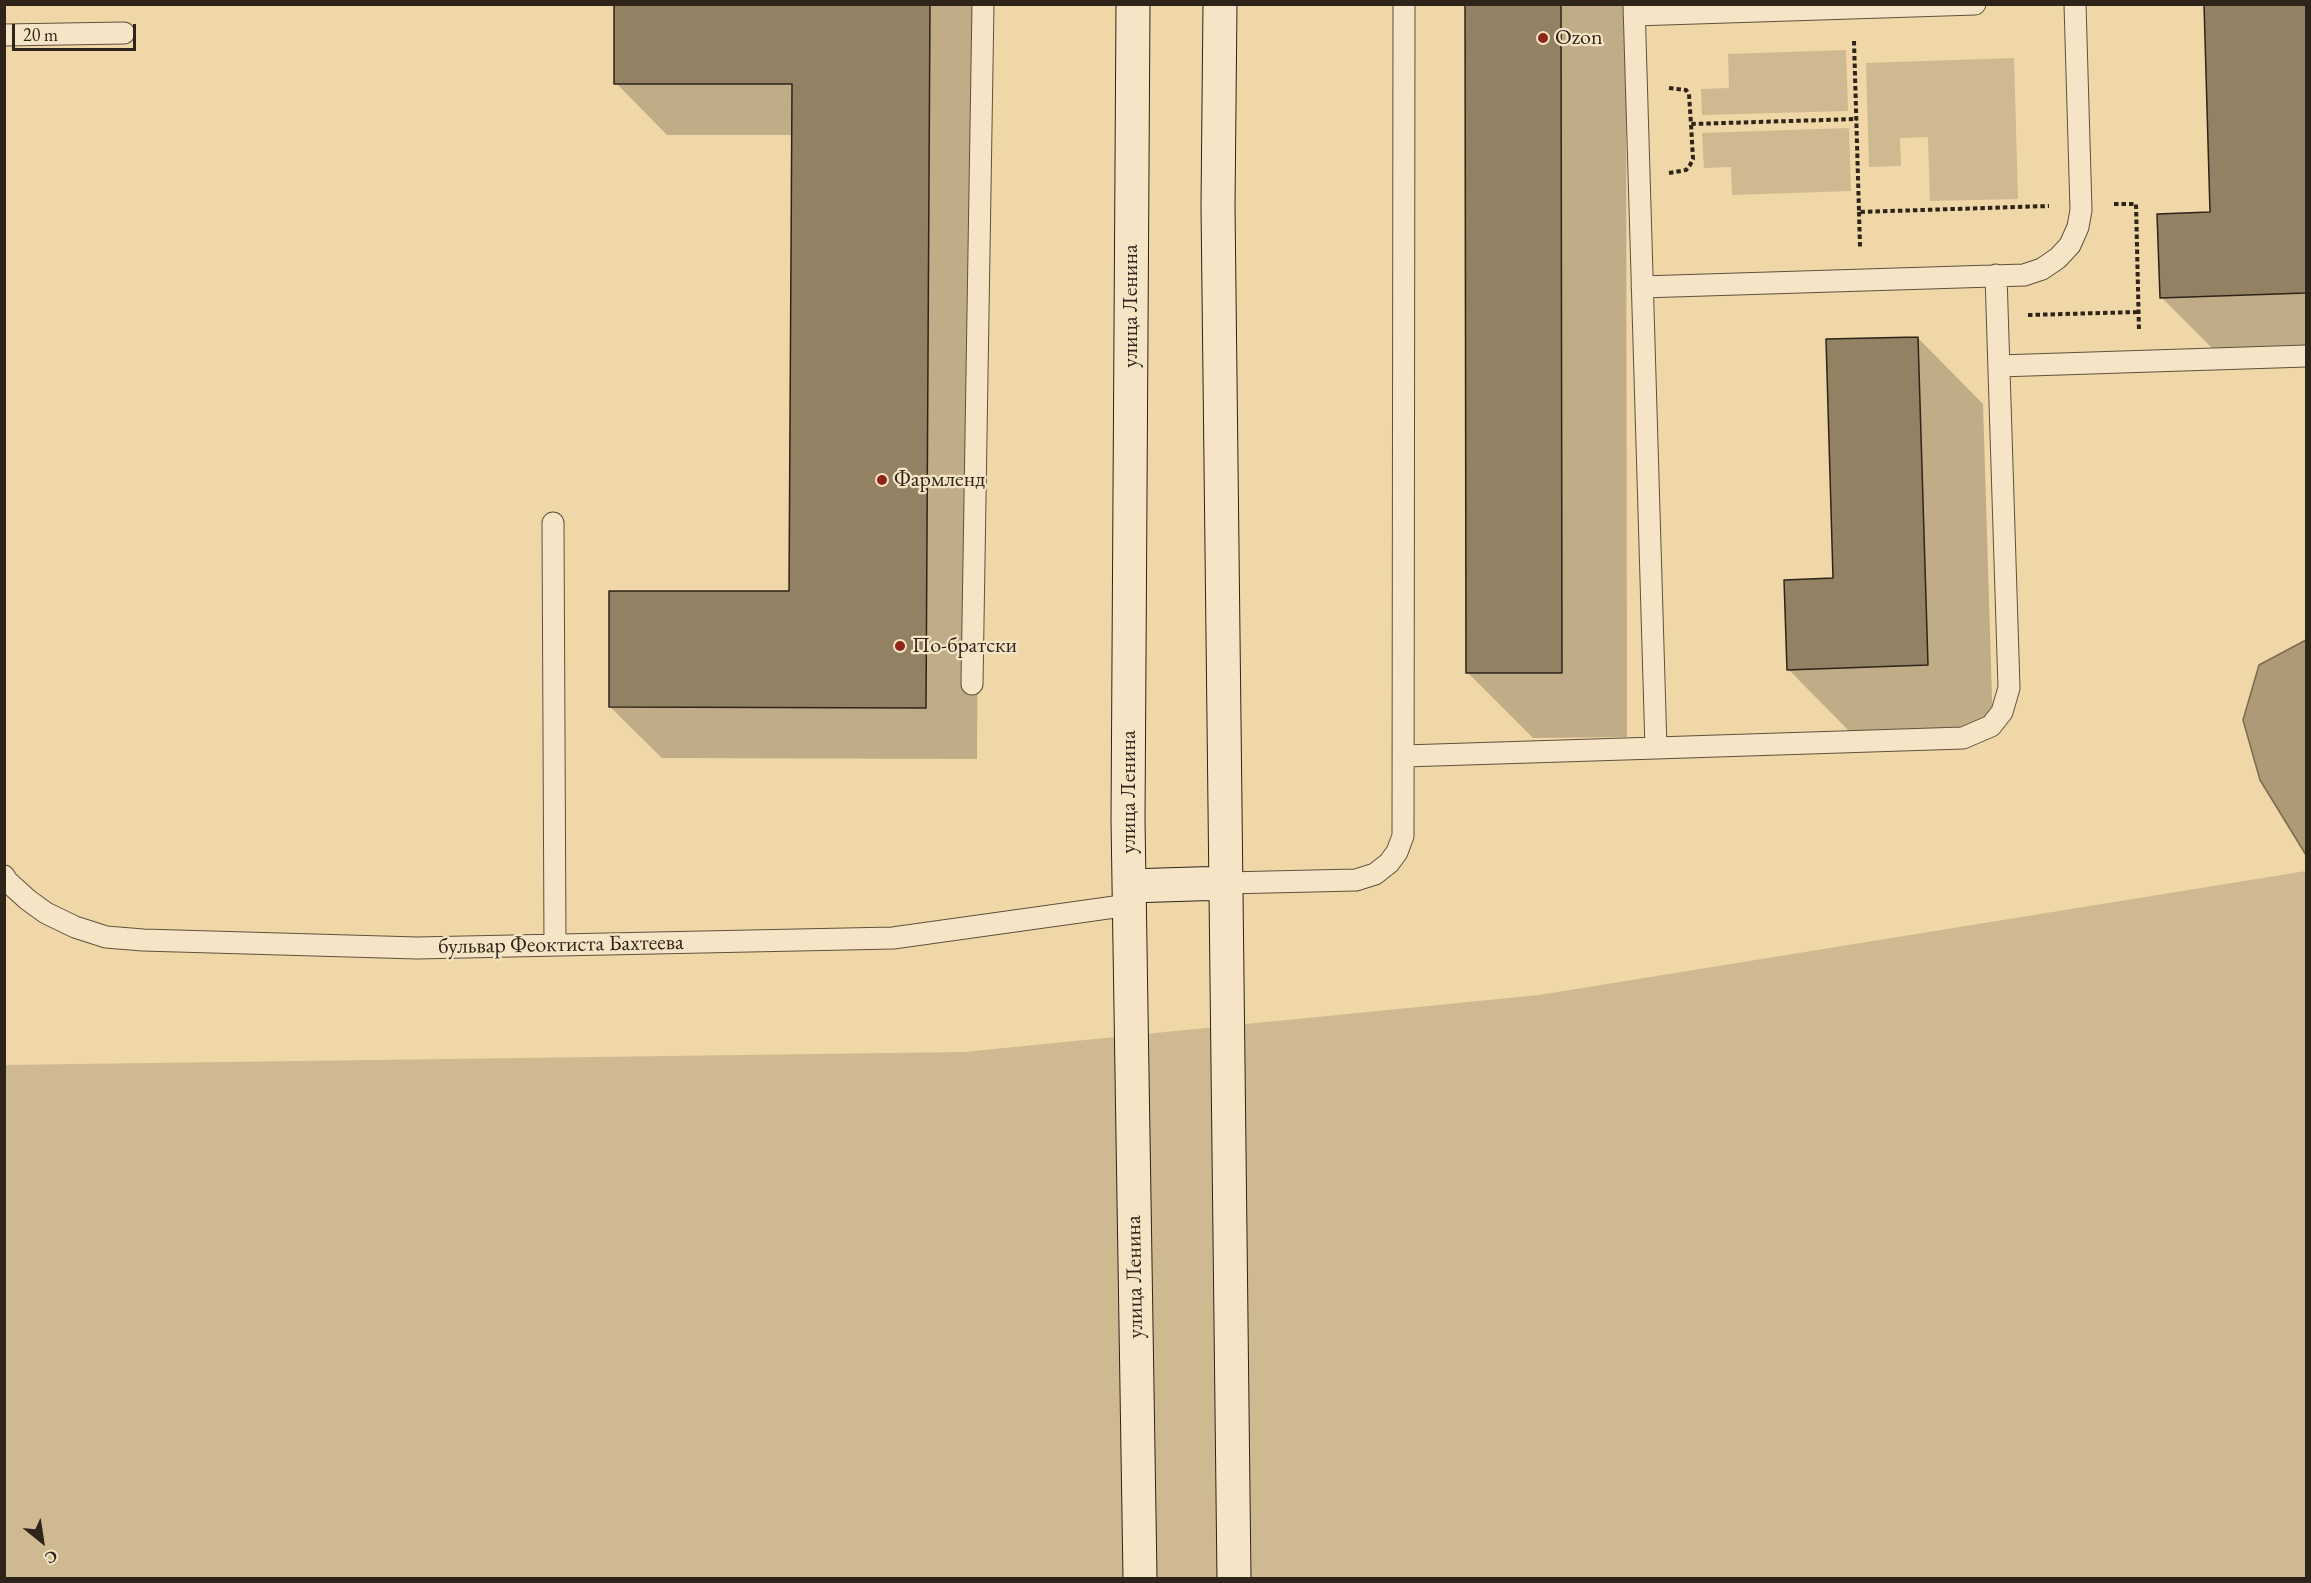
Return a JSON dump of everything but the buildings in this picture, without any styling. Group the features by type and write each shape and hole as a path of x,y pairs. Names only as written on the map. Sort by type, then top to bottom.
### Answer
{"street":[{"name":"улица Ленина","path":"1133,4 1129,895 1140,1578"},
{"path":"1220,4 1218,206 1234,1578"},
{"path":"1129,895 1226,884"}],"lane":[{"path":"972,684 983,4"},
{"path":"1226,884 1356,880 1375,874 1389,863 1397,852 1403,836 1404,4"},
{"path":"1656,748 1634,10 1853,8 1975,4"},
{"path":"1642,287 2024,275 2042,269 2058,258 2070,245 2078,227 2081,205 2075,4"},
{"path":"4,35 124,33"},
{"path":"1404,756 1963,738 1990,726 2002,712 2009,688 1996,275"},
{"path":"1999,366 2307,356"},
{"path":"553,524 555,945"},
{"name":"бульвар Феоктиста Бахтеева","path":"6,879 46,913 75,927 106,937 417,948 893,938 1129,895"}],"path":[{"path":"1853,8 1859,212 2136,204 2140,361"},
{"path":"1636,89 1676,88 1686,90 1691,99 1693,159 1686,170 1678,173 1639,174"},
{"path":"1691,124 1857,119"},
{"path":"1998,315 2138,312"}],"shaded area":[{"path":"1846,50 1848,111 1702,115 1701,89 1729,88 1728,54"},
{"path":"2014,58 2018,199 1930,201 1928,137 1900,138 1901,166 1869,167 1866,63"},
{"path":"1849,128 1851,191 1732,195 1731,167 1704,168 1702,133"},
{"path":"2306,640 2306,855 2260,780 2243,720 2259,665"},
{"path":"2306,871 2306,1578 5,1578 4,1065 964,1052 1539,995"}],"place":[{"name":"Ozon","path":"1543,38"},
{"name":"Фармленд","path":"882,480"},
{"name":"По-братски","path":"900,646"}]}
